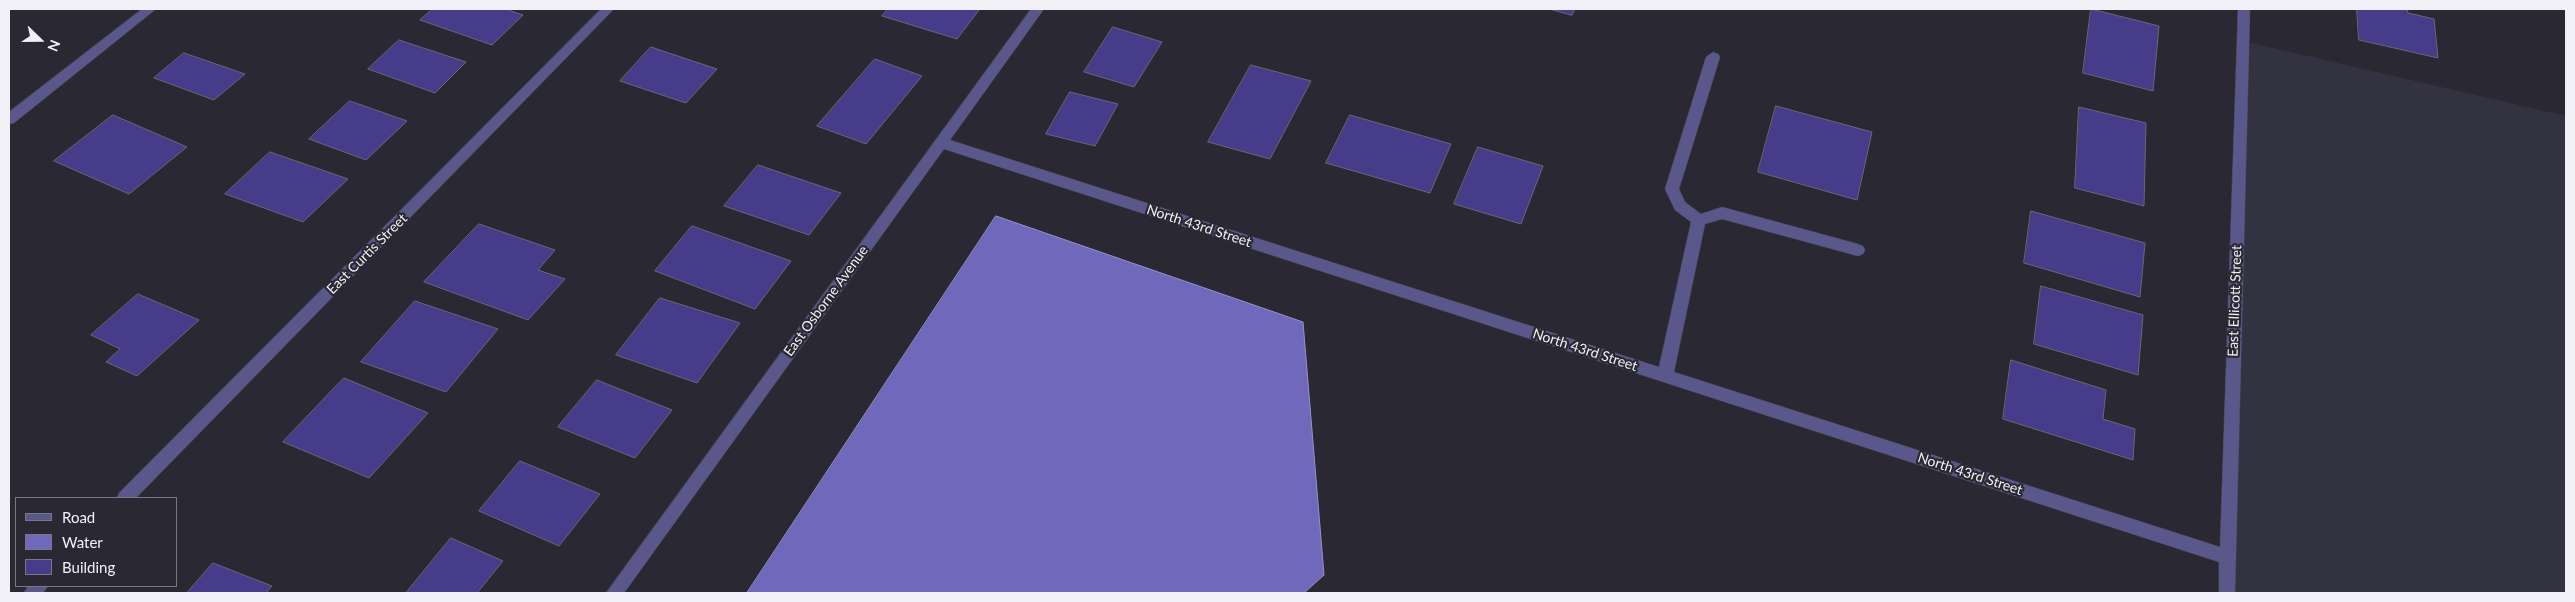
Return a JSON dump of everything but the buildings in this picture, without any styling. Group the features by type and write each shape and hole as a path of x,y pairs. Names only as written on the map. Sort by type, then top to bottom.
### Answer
{"street":[{"path":"9,119 150,9"},
{"name":"East Curtis Street","path":"126,497 608,9"},
{"name":"East Osborne Avenue","path":"614,593 1038,9"},
{"name":"East Ellicott Street","path":"2227,593 2244,9"},
{"path":"1700,220 1680,206 1672,189 1713,57"},
{"name":"North 43rd Street","path":"942,143 2228,557"},
{"path":"1700,220 1722,212 1858,250"},
{"path":"1665,376 1700,220"}],"shaded area":[{"path":"2243,41 2566,116 2566,593 2227,593"}],"water":[{"path":"996,216 1303,322 1324,575 1304,593 747,593"}]}
